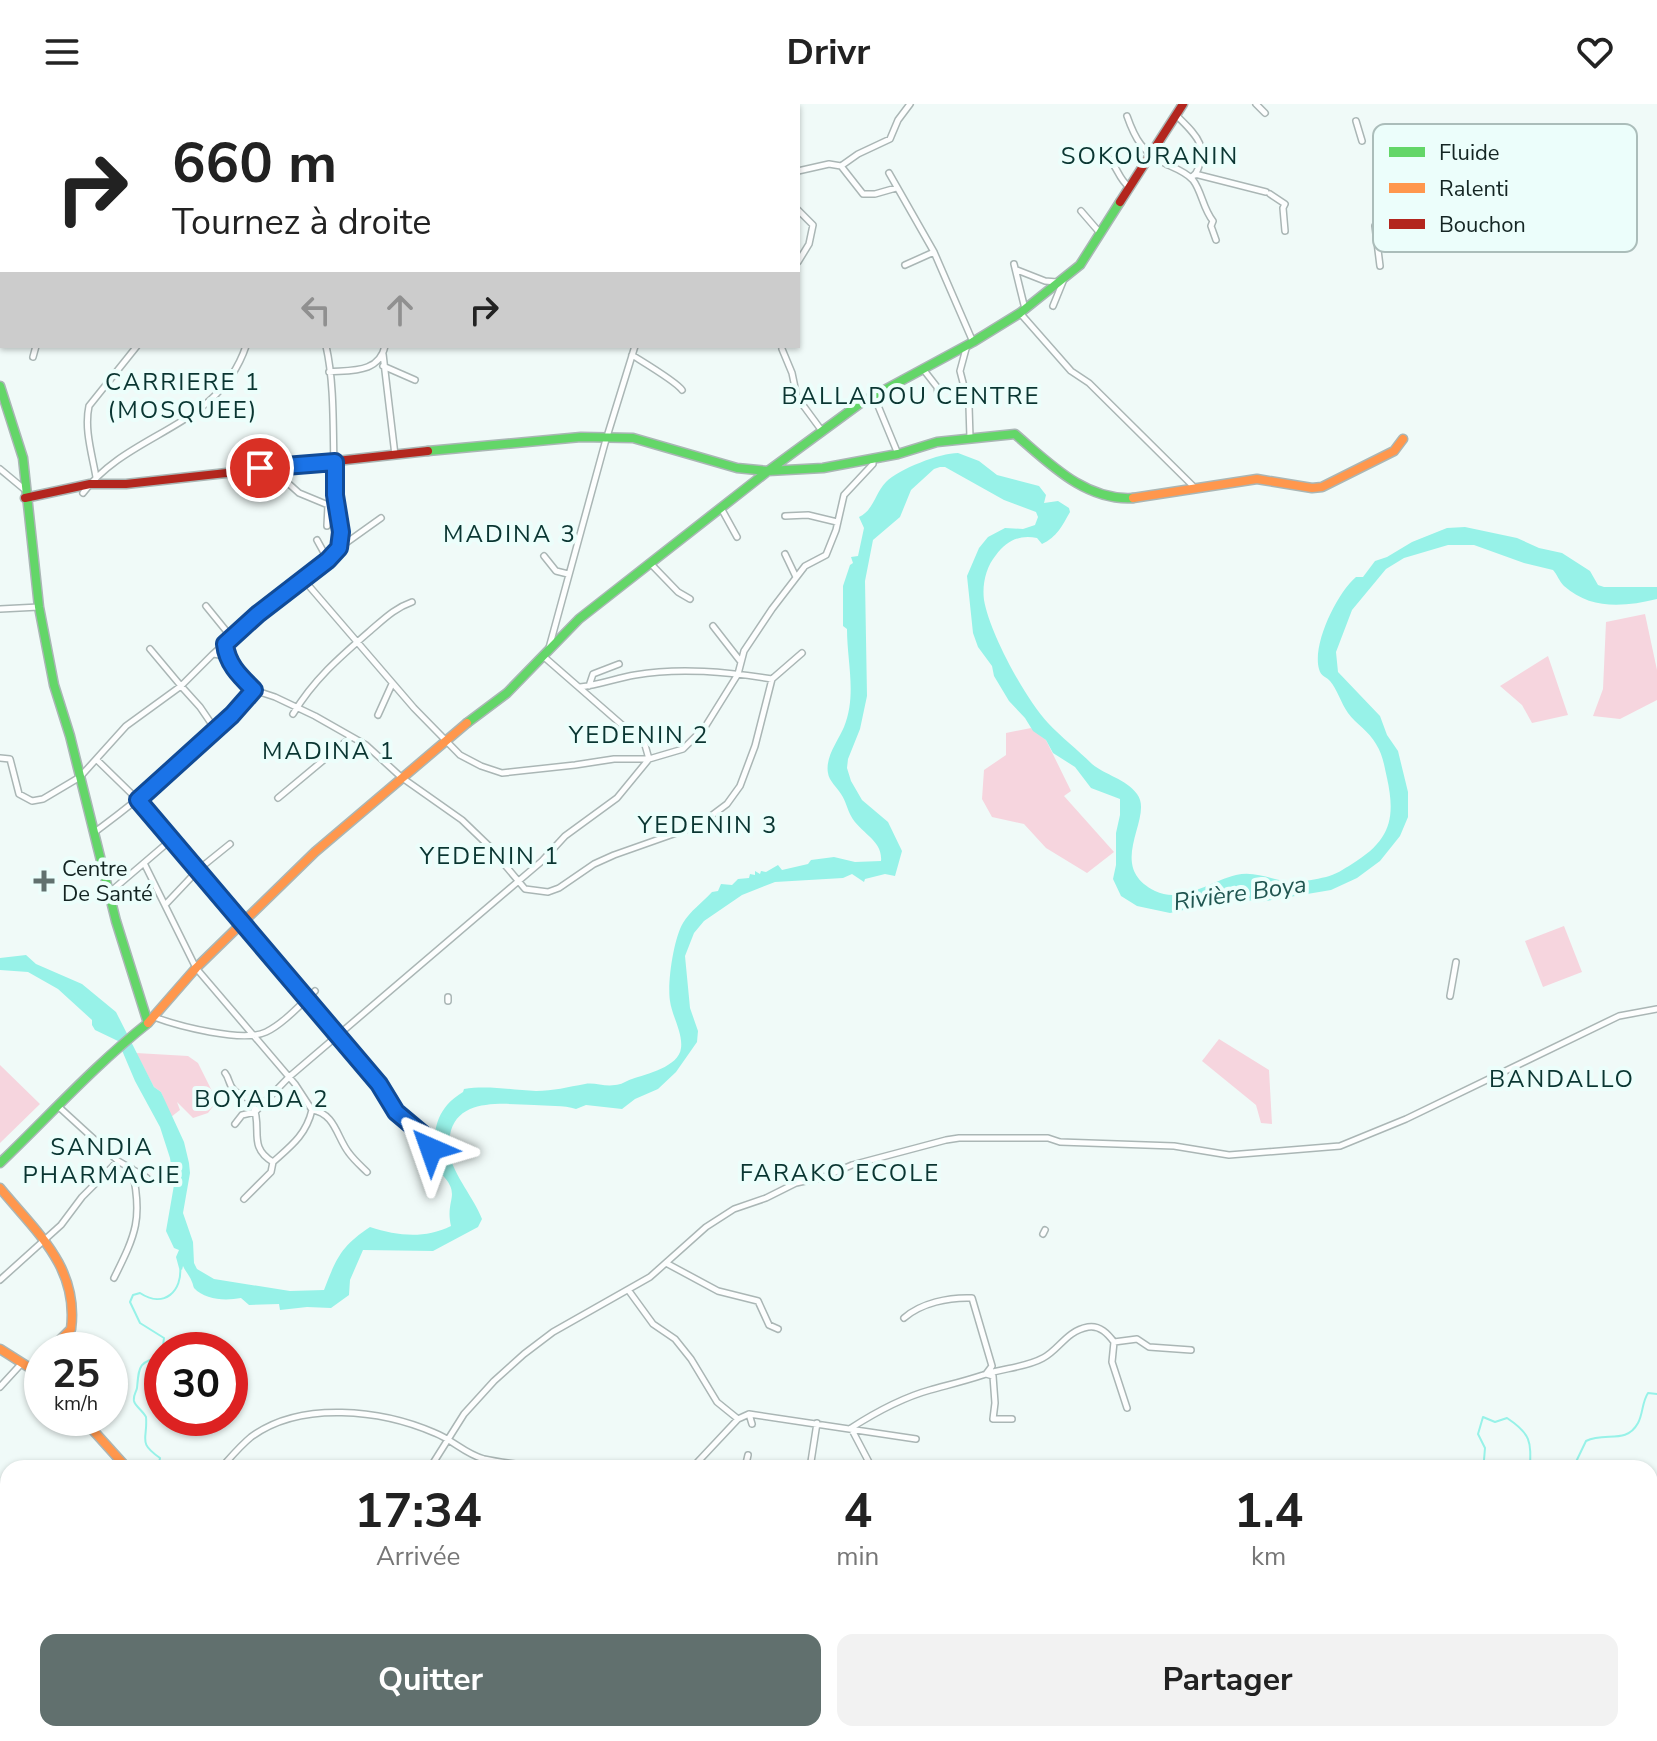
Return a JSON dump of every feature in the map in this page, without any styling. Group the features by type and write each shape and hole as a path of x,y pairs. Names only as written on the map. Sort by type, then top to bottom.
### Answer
{"main road":[{"path":"0,1163 111,1052 150,1020 196,968 315,852 443,741 507,693 559,638 650,563 822,431 874,395 970,344 1022,311 1080,265 1183,104"},
{"path":"0,386 20,442 39,607 54,685 109,893 150,1020"},
{"path":"25,493 93,481 126,484 481,445 607,435 633,438 737,468 768,471 823,468 898,454 937,442 1015,434 1068,479 1105,497 1129,499 1257,479 1322,487 1394,451 1403,439"},
{"path":"0,1188 61,1263 71,1293 71,1329 68,1332"},
{"path":"0,1349 24,1364"},
{"path":"98,1436 120,1460"}],"street":[{"path":"841,166 890,139 898,120 910,104"},
{"path":"1256,104 1265,113"},
{"path":"1176,115 1200,141 1201,157 1193,177 1206,212 1213,221 1211,226 1216,240"},
{"path":"1127,116 1142,150 1152,153 1159,161 1193,177 1268,193 1285,204 1285,231"},
{"path":"1356,121 1362,141"},
{"path":"1110,160 1121,180 1130,188"},
{"path":"800,171 829,164 841,166 863,194 896,188"},
{"path":"889,173 934,252 970,344 960,371 969,406 970,438"},
{"path":"1081,211 1101,233"},
{"path":"800,212 813,225 811,239 800,258"},
{"path":"905,265 934,252"},
{"path":"1378,252 1380,266"},
{"path":"1053,306 1062,281 1045,281 1015,267 1022,311 1071,371 1089,383 1194,487"},
{"path":"33,357 35,348"},
{"path":"93,481 88,437 89,406 135,348"},
{"path":"83,493 109,465 188,419 206,404 240,364 245,348"},
{"path":"326,348 335,495 341,532 339,548"},
{"path":"384,348 395,455"},
{"path":"634,348 545,652 645,745 649,759"},
{"path":"782,349 797,397 822,431"},
{"path":"329,372 368,368 377,363 383,354"},
{"path":"632,355 682,390"},
{"path":"377,363 415,380"},
{"path":"923,368 937,387 939,400"},
{"path":"874,395 898,454"},
{"path":"303,579 443,741 481,766 502,773 614,759 649,759 671,754 690,744 705,727 738,674 757,631 810,562 826,555 844,495 873,464 873,459"},
{"path":"0,469 25,493"},
{"path":"289,484 299,493 328,505"},
{"path":"327,526 328,505 335,495"},
{"path":"721,508 737,537"},
{"path":"785,516 811,516 837,522"},
{"path":"0,758 10,759 19,794 32,801 43,799 80,777 126,726 181,686 213,654 339,548 381,518"},
{"path":"317,540 328,560"},
{"path":"785,554 797,578"},
{"path":"544,556 556,571 568,574"},
{"path":"650,563 678,592 690,599"},
{"path":"295,710 319,676 397,607 412,602"},
{"path":"206,606 232,638"},
{"path":"0,609 39,607"},
{"path":"556,622 559,638"},
{"path":"713,626 741,662"},
{"path":"225,644 226,656 254,690 366,745 401,777 462,820 489,846 525,889 548,892 614,855 699,825 727,804 740,786 755,746 772,679 802,653"},
{"path":"150,649 215,729"},
{"path":"213,654 226,656"},
{"path":"589,686 593,674 619,664"},
{"path":"580,687 664,672 738,674 772,679"},
{"path":"378,715 392,684"},
{"path":"94,833 138,800 232,715 254,690"},
{"path":"278,798 350,738"},
{"path":"235,1124 242,1115 255,1112 289,1077 517,882 565,836 617,798 649,759"},
{"path":"97,760 138,800 199,869 379,1084 396,1112 427,1138 431,1149 429,1155"},
{"path":"109,893 172,839"},
{"path":"165,905 199,869 230,844"},
{"path":"144,863 196,968 289,1077 312,1110 309,1125 299,1140 273,1162 271,1172 244,1199"},
{"path":"1450,996 1456,962"},
{"path":"150,1020 254,1036 268,1031 315,991"},
{"path":"435,1460 464,1414 524,1354 553,1332 629,1291 706,1227 734,1209 796,1183 824,1177 847,1165 959,1138 1048,1138 1060,1142 1174,1146 1229,1155 1340,1146 1406,1119 1510,1066 1619,1016 1657,1009"},
{"path":"225,1073 234,1090 252,1102 257,1147 263,1156 273,1162"},
{"path":"59,1107 118,1161 147,1178"},
{"path":"312,1110 320,1111 333,1123 347,1152 367,1172"},
{"path":"0,1280 61,1225 82,1197 118,1161"},
{"path":"114,1278 133,1241 139,1199 132,1169"},
{"path":"666,1263 718,1291 758,1301 769,1325 778,1329"},
{"path":"629,1291 653,1324 675,1339 691,1359 717,1402 738,1419"},
{"path":"904,1318 915,1309 935,1303 972,1298 992,1366 986,1374"},
{"path":"854,1429 895,1402 1041,1359 1059,1342 1089,1326 1099,1328 1114,1342"},
{"path":"1114,1342 1137,1339 1149,1347 1191,1350"},
{"path":"1114,1342 1112,1362 1127,1408"},
{"path":"0,1387 24,1367"},
{"path":"986,1374 993,1376 993,1419 1012,1419"},
{"path":"229,1460 251,1437 272,1425 313,1414 362,1414 419,1427 449,1440 463,1451 491,1460"},
{"path":"360,1423 362,1414"},
{"path":"749,1414 752,1424"},
{"path":"700,1460 738,1419 749,1414 916,1439"},
{"path":"811,1460 817,1423"},
{"path":"854,1429 868,1460"},
{"path":"747,1460 748,1455"}],"shaded area":[{"path":"1645,614 1657,670 1657,700 1620,719 1593,716 1603,689 1606,622"},
{"path":"1548,656 1568,715 1532,723 1522,705 1500,686"},
{"path":"1031,728 1046,740 1071,791 1064,796 1114,852 1087,873 1046,848 1024,824 992,817 982,799 984,770 1006,755 1006,733"},
{"path":"1564,926 1582,972 1543,987 1525,941"},
{"path":"1219,1039 1269,1070 1272,1124 1261,1123 1256,1105 1202,1061"},
{"path":"136,1053 188,1056 198,1063 214,1095 215,1104 208,1113 193,1118 177,1102 180,1110 171,1117 161,1092 154,1087"},
{"path":"0,1065 40,1104 0,1143"}],"water":[{"path":"958,453 979,461 997,475 1039,486 1046,495 1044,503 1058,501 1069,508 1062,526 1047,541 1042,544 1037,538 1019,538 1000,550 987,570 984,600 1001,647 1039,712 1092,764 1137,794 1141,804 1132,855 1133,869 1140,881 1165,894 1186,893 1242,874 1289,882 1326,877 1365,855 1382,837 1391,806 1382,756 1373,739 1348,713 1332,684 1321,674 1318,659 1323,633 1334,607 1356,577 1363,577 1375,561 1447,528 1465,527 1517,538 1539,548 1562,553 1590,571 1598,585 1604,587 1657,587 1657,599 1620,605 1597,603 1574,594 1553,570 1474,545 1448,545 1404,558 1386,569 1352,610 1336,652 1338,672 1380,716 1387,735 1398,751 1408,792 1408,817 1400,836 1380,861 1357,878 1331,890 1260,902 1220,902 1170,913 1137,906 1121,896 1113,879 1120,799 1091,788 1075,767 1053,753 1046,740 1033,731 1009,701 973,633 967,576 979,548 988,537 1005,528 1023,529 1035,525 1036,512 1004,500 945,467 934,469 911,490 900,517 873,540 865,581 867,696 847,768 862,800 888,822 902,851 895,876 885,874 865,879 864,882 852,874 843,878 775,882 742,895 704,921 694,933 685,956 690,1008 698,1031 697,1042 676,1072 658,1089 635,1099 622,1109 586,1105 576,1109 496,1104 483,1105 462,1114 454,1123 448,1151 482,1219 478,1227 433,1251 363,1250 350,1280 349,1295 331,1308 280,1310 279,1304 249,1305 241,1298 216,1299 194,1288 183,1266 182,1270 179,1268 176,1257 179,1250 174,1248 166,1231 174,1185 170,1158 160,1127 118,1041 95,1030 92,1020 58,989 28,972 0,970 0,958 26,955 36,964 82,984 116,1012 154,1087 161,1092 184,1142 190,1173 183,1213 193,1242 197,1269 214,1279 290,1291 324,1290 341,1254 352,1240 370,1227 411,1235 431,1233 451,1226 452,1190 434,1167 434,1144 440,1115 464,1089 536,1091 588,1084 617,1085 668,1065 679,1055 681,1048 669,993 674,949 686,919 712,892 718,891 721,884 732,885 738,879 755,875 755,871 760,874 778,865 782,870 808,864 811,860 834,857 855,862 881,861 875,842 855,822 828,773 830,755 844,727 850,703 843,586 853,563 851,557 858,556 864,528 859,517 868,510 886,482 920,463"}],"waterway":[{"name":"Rivière Boya","path":"56,980 87,1002"},
{"path":"154,1332 140,1323 130,1302 133,1295 140,1293 157,1299 170,1295 178,1283 180,1266"},
{"path":"144,1363 139,1370 134,1399 144,1415"},
{"path":"1577,1460 1586,1441 1621,1436 1633,1430 1648,1393 1657,1394"},
{"path":"1484,1460 1485,1448 1478,1434 1483,1417 1495,1422 1507,1418 1521,1429 1528,1439 1530,1460"},
{"path":"145,1436 148,1448 160,1460"}],"traffic: fast":[{"path":"467,723 507,693 579,619 768,471 862,402 1020,313 1080,265 1120,202"},
{"path":"0,386 23,458 39,607 54,685 70,736 116,921 148,1023 91,1073 0,1163"},
{"path":"428,451 581,437 633,438 737,468 768,471 823,468 898,454 937,442 1015,434 1055,468 1084,487 1116,497 1133,498"}],"traffic: slow":[{"path":"1133,498 1257,479 1322,487 1394,451 1403,439"},
{"path":"148,1023 196,968 315,852 467,723"},
{"path":"0,1188 40,1236 62,1269 72,1307 71,1329 68,1332"},
{"path":"0,1349 24,1364"},
{"path":"98,1436 120,1460"}],"traffic: jam":[{"path":"1120,202 1183,104"},
{"path":"25,498 90,484 126,484 428,451"}],"place":[{"name":"Centre De Santé","path":"44,881"}],"district":[{"name":"SOKOURANIN","path":"1150,156"},
{"name":"CARRIERE 1 (MOSQUEE)","path":"183,396"},
{"name":"BALLADOU CENTRE","path":"911,396"},
{"name":"MADINA 3","path":"510,534"},
{"name":"YEDENIN 2","path":"639,735"},
{"name":"MADINA 1","path":"329,751"},
{"name":"YEDENIN 3","path":"708,825"},
{"name":"YEDENIN 1","path":"490,856"},
{"name":"BANDALLO","path":"1562,1079"},
{"name":"BOYADA 2","path":"262,1099"},
{"name":"SANDIA PHARMACIE","path":"102,1161"},
{"name":"FARAKO ECOLE","path":"840,1173"}],"route":[{"path":"260,468 335,462 335,495 341,532 339,548 225,644 226,656 254,690 232,715 138,800 308,998 379,1084 396,1112 427,1138 431,1149"}]}
